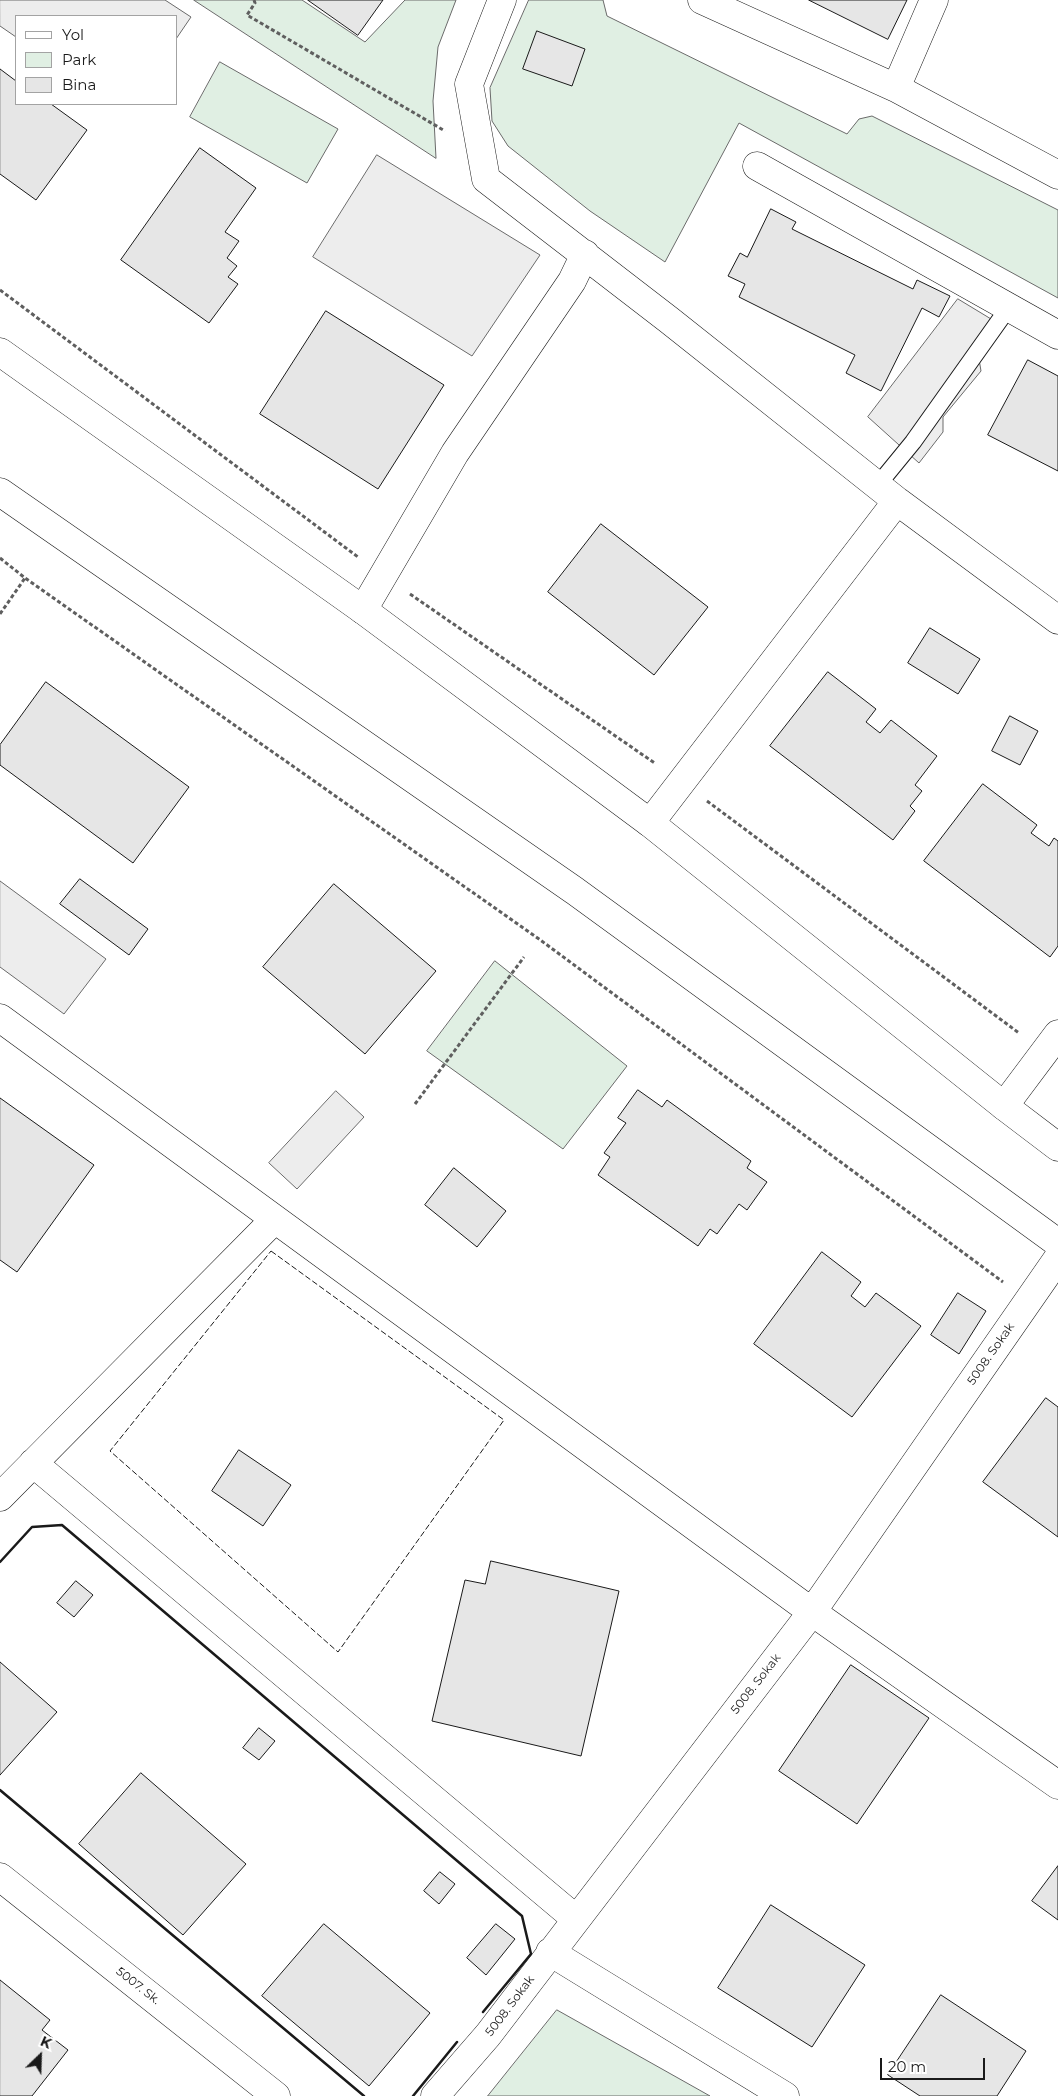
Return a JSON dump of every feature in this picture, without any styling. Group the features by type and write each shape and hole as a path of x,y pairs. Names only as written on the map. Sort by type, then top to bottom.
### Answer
{"street":[{"path":"502,0 469,84 486,179 585,254 887,494 1058,620"},
{"path":"702,0 896,88 1058,175"},
{"path":"896,88 934,0"},
{"path":"757,166 1058,335"},
{"path":"364,610 455,453 572,281 585,254"},
{"path":"0,352 364,610 650,823 1058,1147"},
{"path":"0,492 575,891 1058,1243"},
{"path":"650,823 682,782 887,494"},
{"path":"0,1018 812,1612 1058,1786"},
{"path":"1004,1106 1051,1043"},
{"path":"0,1497 274,1220"},
{"name":"5008. Sokak","path":"435,2096 488,2035 812,1612 1058,1258"},
{"path":"33,1463 576,1919"},
{"name":"5007. Sk.","path":"0,1877 276,2096"},
{"path":"550,1952 785,2096"}],"lane":[{"path":"887,494 913,442 1009,307"}],"path":[{"path":"254,0 255,3 247,15 447,132"},
{"path":"0,290 384,576 682,782 1051,1043"},
{"path":"0,558 25,578 531,933 1028,1301"},
{"path":"0,614 25,578"},
{"path":"415,1104 524,957"}],"green space":[{"path":"194,0 302,0 365,42 405,0 456,0 438,47 433,101 436,158"},
{"path":"529,0 603,0 607,16 847,134 859,119 872,116 1058,210 1058,298 739,123 665,262 590,211 508,146 492,121 490,88"},
{"path":"220,62 338,129 307,183 190,117"},
{"path":"495,961 627,1066 563,1149 427,1051"},
{"path":"557,2010 710,2096 488,2096"}],"shaded area":[{"path":"0,0 165,0 191,17 178,36 178,15 15,15 15,36 0,26"},
{"path":"377,155 540,255 472,356 313,257"},
{"path":"958,299 1001,325 979,359 981,371 943,417 943,432 919,463 868,417"},
{"path":"0,881 106,959 64,1014 0,967"},
{"path":"336,1091 364,1117 297,1189 269,1163"}],"building":[{"path":"308,0 383,0 358,35"},
{"path":"809,0 907,0 888,39"},
{"path":"537,31 585,49 572,86 523,69"},
{"path":"0,69 15,80 15,105 52,105 87,130 36,200 0,174"},
{"path":"200,148 256,188 225,232 239,241 227,258 237,266 228,277 238,284 209,323 121,260"},
{"path":"771,209 796,222 792,229 913,289 917,280 950,296 939,317 922,308 881,391 846,373 855,355 739,297 745,284 728,276 740,253 747,257"},
{"path":"326,311 444,385 378,489 260,414"},
{"path":"1028,360 1058,376 1058,471 988,435"},
{"path":"601,524 708,607 654,675 548,592"},
{"path":"930,628 980,659 958,694 908,663"},
{"path":"828,672 876,709 866,722 880,733 891,720 937,756 915,785 922,791 910,806 915,811 893,840 770,746"},
{"path":"46,682 189,787 133,863 0,765 0,745"},
{"path":"1010,716 1038,731 1020,765 992,751"},
{"path":"983,784 1037,825 1031,833 1049,846 1054,838 1058,841 1058,946 1050,957 924,861"},
{"path":"80,879 148,929 129,955 60,904"},
{"path":"334,884 436,971 365,1054 263,967"},
{"path":"638,1090 662,1107 667,1100 751,1161 747,1168 767,1182 747,1210 739,1204 717,1234 710,1229 698,1246 598,1175 610,1157 604,1153 626,1123 618,1118"},
{"path":"0,1098 94,1165 17,1272 0,1260"},
{"path":"454,1168 506,1211 477,1247 425,1205"},
{"path":"822,1252 861,1282 851,1296 865,1307 876,1293 921,1326 852,1417 754,1344"},
{"path":"958,1293 986,1311 959,1354 931,1335"},
{"path":"1046,1398 1058,1407 1058,1537 983,1482"},
{"path":"239,1450 291,1485 263,1526 212,1491"},
{"path":"491,1561 619,1591 581,1756 432,1721 465,1580 485,1584"},
{"path":"76,1581 93,1595 74,1617 57,1603"},
{"path":"0,1662 57,1712 0,1775"},
{"path":"851,1665 929,1718 857,1824 779,1771"},
{"path":"259,1728 275,1741 259,1760 243,1748"},
{"path":"141,1773 246,1864 183,1935 79,1844"},
{"path":"1058,1866 1058,1920 1032,1901"},
{"path":"440,1872 455,1884 439,1904 424,1891"},
{"path":"771,1905 865,1965 812,2047 718,1988"},
{"path":"324,1924 430,2013 369,2086 262,1996"},
{"path":"496,1924 515,1939 486,1975 467,1958"},
{"path":"0,1980 50,2020 42,2030 68,2050 32,2096 0,2096"},
{"path":"941,1995 1026,2051 997,2096 920,2096 888,2075"}],"fence":[{"path":"271,1251 504,1420 338,1652 110,1451 271,1251"}],"wall":[{"path":"0,1562 32,1527 62,1525 522,1916 531,1954 483,2012"},
{"path":"0,1790 364,2096"},
{"path":"413,2096 457,2042"}]}
